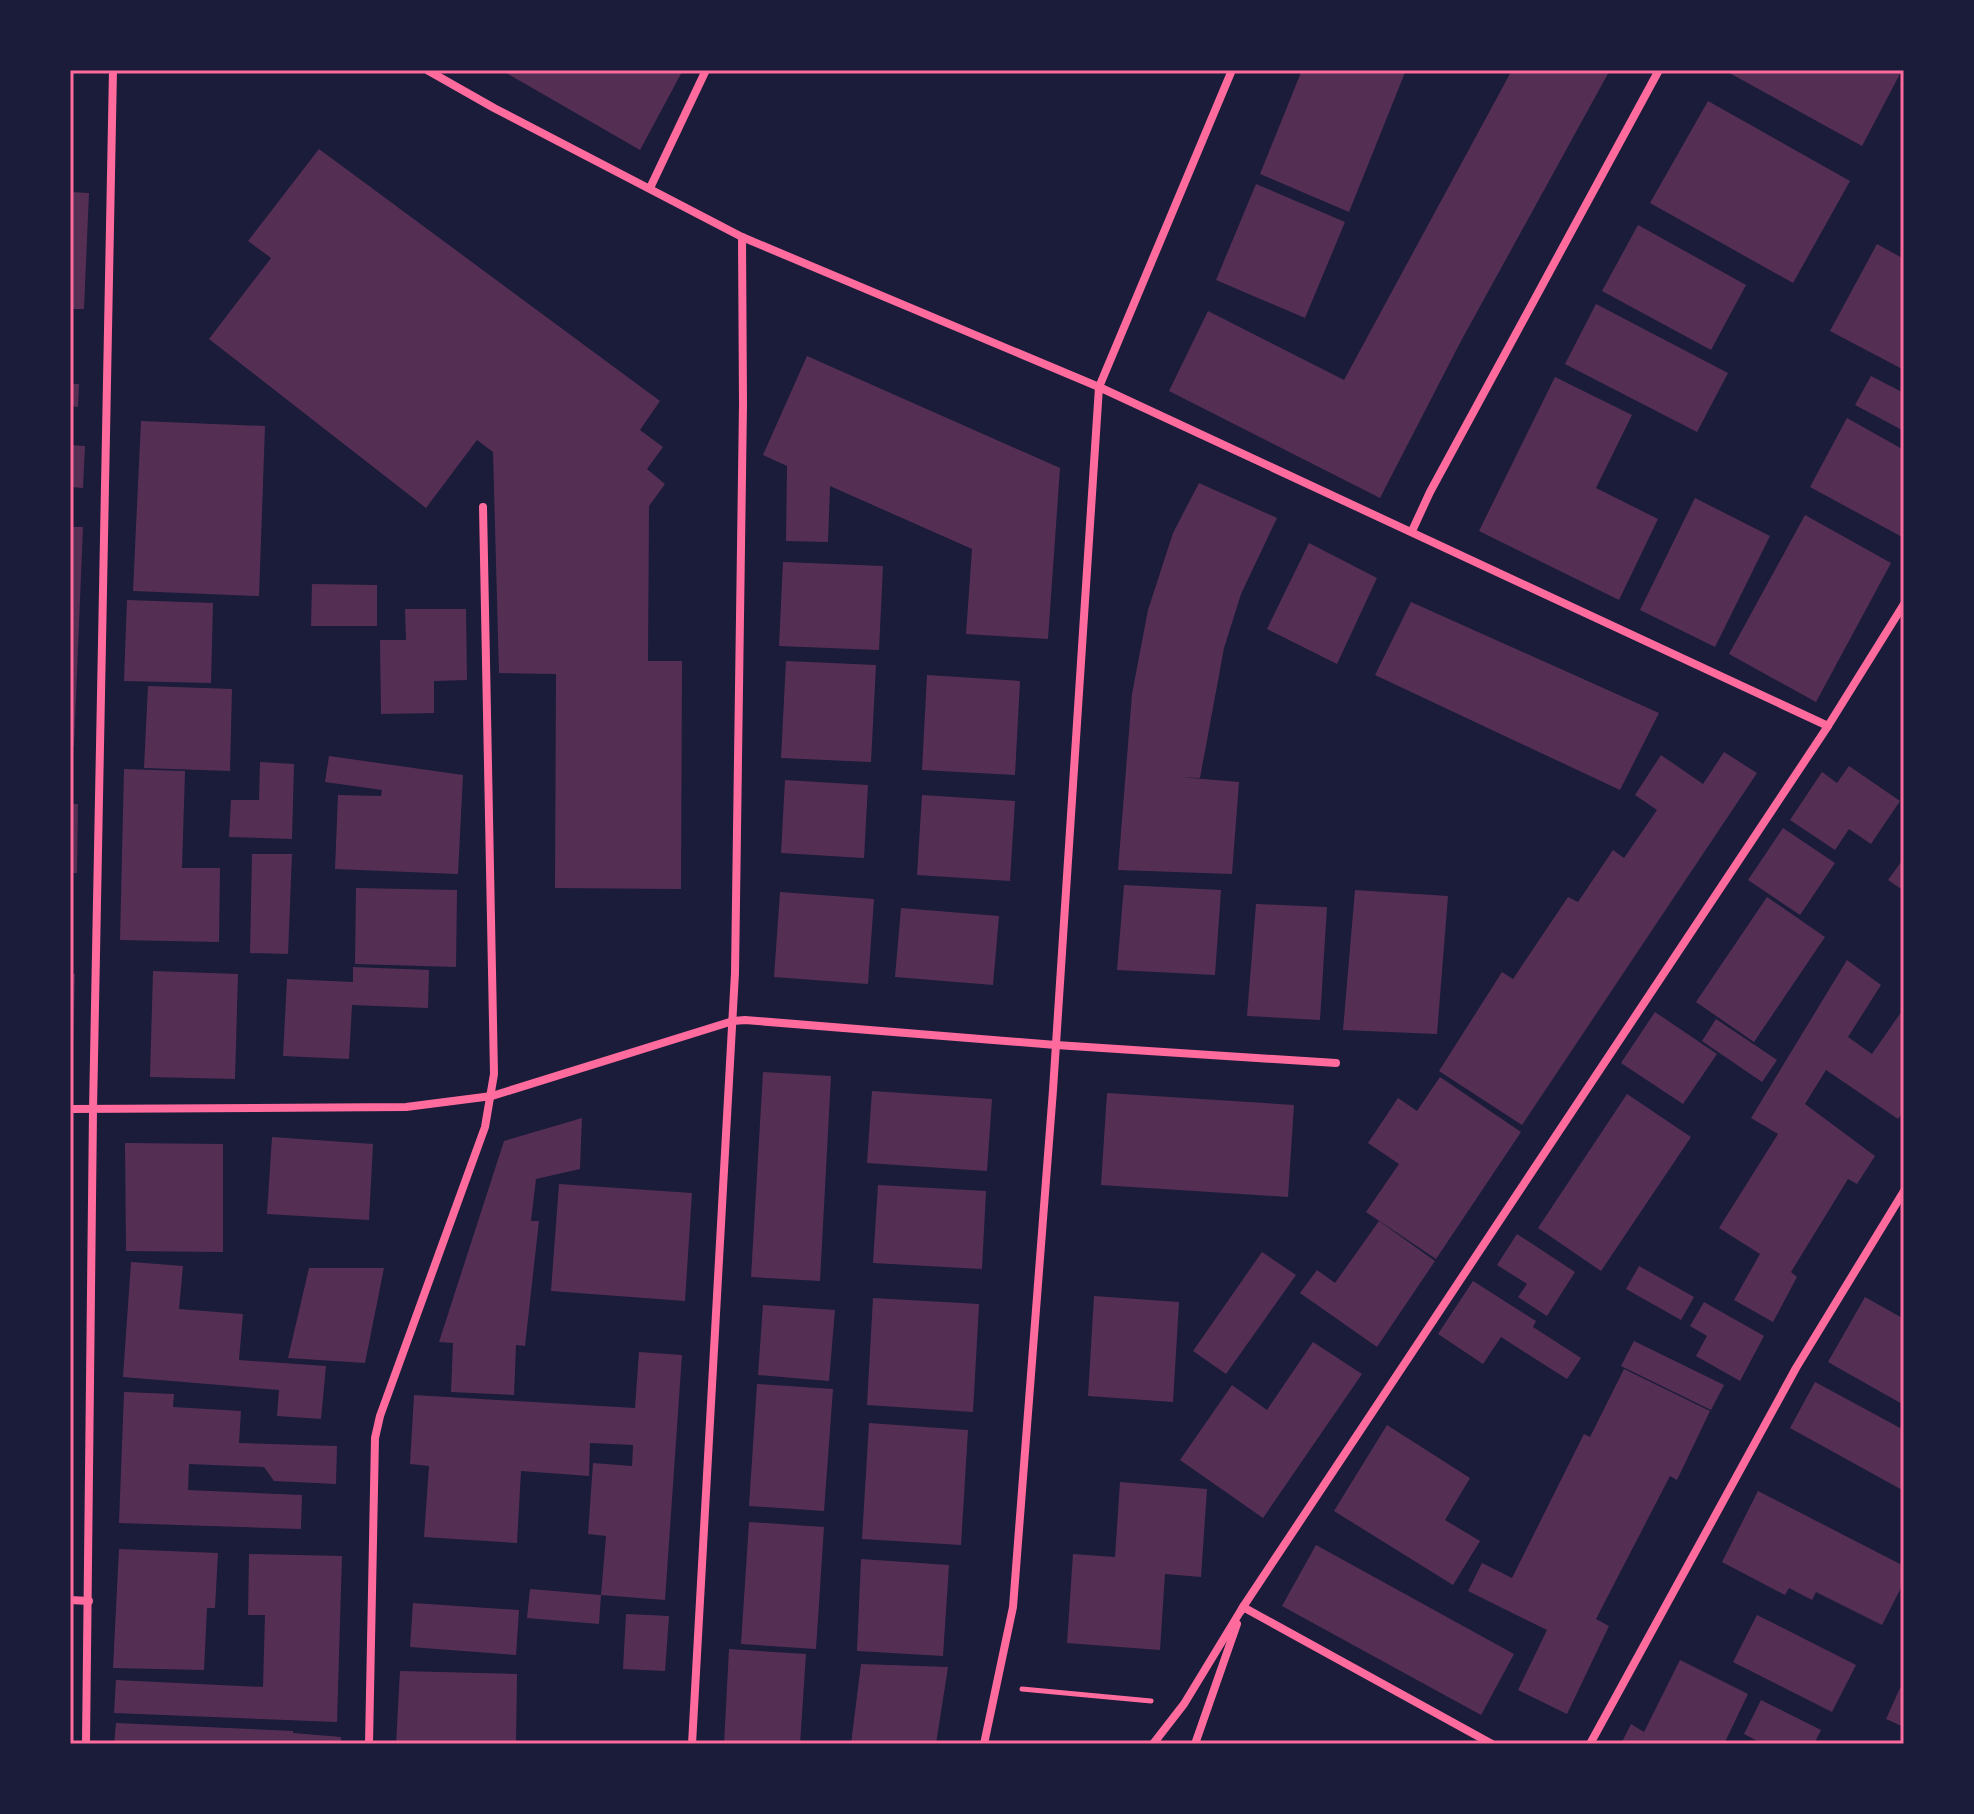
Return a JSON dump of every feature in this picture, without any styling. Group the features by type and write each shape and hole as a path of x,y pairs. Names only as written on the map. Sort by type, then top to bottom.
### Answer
{"street":[{"path":"86,1744 93,1110 113,70"},
{"path":"427,70 742,237 1099,387 1828,726"},
{"path":"650,188 706,70"},
{"path":"984,1744 1013,1607 1056,1045 1099,387 1232,70"},
{"path":"1412,531 1430,492 1659,70"},
{"path":"692,1744 733,1021 743,404 742,237"},
{"path":"369,1744 375,1438 380,1416 485,1127 492,1096 495,1040 483,507"},
{"path":"1153,1744 1184,1704 1243,1607 1828,726 1904,604"},
{"path":"70,1109 406,1107 492,1096 733,1021 761,1020 1056,1045 1336,1063"},
{"path":"1590,1744 1796,1368 1904,1191"},
{"path":"70,1600 89,1601"},
{"path":"1195,1744 1243,1607"},
{"path":"1243,1607 1492,1744"}],"path":[{"path":"1015,1688 1184,1704"}],"building":[{"path":"501,70 683,70 640,150"},
{"path":"1302,70 1406,70 1349,212 1260,174"},
{"path":"1512,70 1610,70 1461,341 1380,498 1169,391 1208,311 1344,380"},
{"path":"1724,70 1902,70 1862,146"},
{"path":"1708,101 1850,181 1793,283 1650,203"},
{"path":"319,149 660,401 640,430 663,447 647,469 665,484 649,506 648,661 682,661 681,889 555,888 556,674 499,673 493,452 477,440 426,508 209,339 271,258 248,241"},
{"path":"1256,184 1345,222 1305,318 1216,280"},
{"path":"70,192 89,193 84,309 70,309"},
{"path":"1638,225 1746,285 1711,350 1602,291"},
{"path":"1877,244 1904,259 1904,370 1830,331"},
{"path":"1596,304 1728,373 1697,432 1565,364"},
{"path":"807,356 1060,468 1048,639 966,634 972,549 830,486 828,542 786,541 787,466 763,455"},
{"path":"1871,376 1904,393 1904,431 1855,405"},
{"path":"1555,377 1632,415 1596,488 1658,519 1619,600 1479,531"},
{"path":"70,384 79,384 78,407 70,406"},
{"path":"1847,418 1904,450 1904,538 1810,487"},
{"path":"141,421 265,426 259,596 133,591"},
{"path":"70,445 85,446 83,488 70,487"},
{"path":"1199,483 1277,518 1241,594 1224,648 1200,778 1179,777 1239,782 1232,874 1118,870 1132,694 1148,610 1173,533"},
{"path":"1695,498 1770,536 1715,647 1640,610"},
{"path":"1805,515 1891,563 1816,702 1729,654"},
{"path":"70,527 83,527 74,746 70,746"},
{"path":"1309,543 1377,578 1337,664 1267,629"},
{"path":"783,562 883,566 879,650 779,646"},
{"path":"312,584 377,585 377,626 311,626"},
{"path":"127,600 213,603 211,683 124,681"},
{"path":"1411,602 1659,713 1620,790 1375,675"},
{"path":"405,609 466,609 467,680 434,681 434,713 381,714 380,640 406,640"},
{"path":"786,661 876,665 871,762 781,758"},
{"path":"927,675 1020,681 1015,775 922,770"},
{"path":"148,686 232,689 230,771 144,768"},
{"path":"1724,752 1757,773 1522,1125 1439,1071 1502,972 1513,979 1568,897 1578,902 1613,850 1624,858 1657,810 1635,795 1661,755 1703,784"},
{"path":"329,756 463,775 458,874 335,869 338,795 381,796 382,790 325,782"},
{"path":"260,762 294,764 292,839 229,837 231,800 259,800"},
{"path":"1849,766 1900,801 1871,844 1849,829 1835,850 1790,820 1822,772 1837,783"},
{"path":"124,769 185,771 182,868 220,868 219,942 120,940"},
{"path":"785,780 868,785 864,858 781,853"},
{"path":"922,795 1015,801 1010,881 917,875"},
{"path":"70,804 78,804 77,873 70,873"},
{"path":"1783,828 1835,863 1800,915 1748,880"},
{"path":"252,854 292,854 288,954 250,953"},
{"path":"1904,858 1904,891 1888,880"},
{"path":"1124,885 1221,890 1215,975 1117,970"},
{"path":"356,888 457,890 456,967 355,964"},
{"path":"1355,890 1448,896 1437,1034 1343,1030"},
{"path":"780,892 874,899 868,984 774,977"},
{"path":"1767,897 1825,937 1754,1042 1696,1002"},
{"path":"1256,904 1327,907 1320,1020 1247,1016"},
{"path":"901,908 999,916 993,985 895,977"},
{"path":"1847,960 1881,985 1848,1037 1872,1054 1904,1008 1904,1111 1898,1119 1826,1070 1805,1104 1875,1156 1857,1184 1848,1179 1791,1272 1797,1277 1773,1322 1734,1300 1760,1254 1719,1228 1778,1134 1751,1118"},
{"path":"353,967 429,970 428,1008 352,1005 349,1059 283,1056 287,979 353,982"},
{"path":"153,971 238,974 235,1079 150,1077"},
{"path":"70,973 75,974 73,1046 70,1046"},
{"path":"1655,1012 1717,1054 1683,1104 1621,1063"},
{"path":"1716,1019 1777,1060 1762,1082 1702,1041"},
{"path":"763,1072 831,1076 820,1281 751,1277"},
{"path":"1440,1077 1521,1132 1436,1259 1366,1212 1399,1164 1368,1143 1398,1098 1417,1111"},
{"path":"872,1091 992,1099 987,1171 867,1163"},
{"path":"1107,1093 1294,1105 1288,1197 1101,1185"},
{"path":"1627,1094 1691,1137 1601,1271 1538,1228"},
{"path":"582,1118 580,1169 536,1179 531,1221 539,1221 525,1346 516,1345 514,1395 451,1392 453,1343 439,1342 504,1141"},
{"path":"272,1137 373,1144 369,1220 267,1214"},
{"path":"125,1143 223,1144 223,1252 126,1251"},
{"path":"559,1184 692,1193 685,1301 551,1291"},
{"path":"878,1185 986,1191 982,1269 873,1263"},
{"path":"1379,1221 1435,1261 1377,1347 1300,1293 1317,1270 1335,1283"},
{"path":"1517,1234 1575,1272 1547,1316 1518,1297 1527,1284 1497,1265"},
{"path":"1262,1252 1296,1275 1226,1374 1193,1351"},
{"path":"131,1262 183,1266 179,1309 243,1314 239,1360 326,1366 321,1419 277,1416 279,1390 123,1377"},
{"path":"1639,1266 1694,1297 1681,1320 1626,1289"},
{"path":"309,1268 384,1268 365,1363 288,1358"},
{"path":"1473,1281 1536,1321 1533,1327 1581,1358 1567,1379 1501,1337 1483,1364 1438,1334"},
{"path":"1094,1296 1179,1302 1173,1402 1088,1396"},
{"path":"1865,1297 1904,1319 1904,1405 1828,1362"},
{"path":"873,1298 979,1304 973,1412 867,1405"},
{"path":"1704,1302 1764,1336 1740,1381 1696,1356 1707,1336 1690,1326"},
{"path":"763,1305 835,1310 829,1381 758,1375"},
{"path":"1634,1341 1724,1385 1711,1410 1621,1366"},
{"path":"1313,1342 1362,1374 1263,1518 1180,1460 1232,1385 1267,1410"},
{"path":"639,1352 682,1355 665,1600 601,1595 606,1536 588,1534 593,1463 632,1466 633,1445 590,1443 589,1476 521,1471 517,1543 424,1537 429,1466 410,1464 414,1395 635,1408"},
{"path":"1624,1369 1710,1411 1677,1480 1670,1476 1596,1619 1609,1626 1567,1714 1518,1690 1547,1630 1468,1591 1482,1563 1512,1578 1584,1434 1590,1437"},
{"path":"1815,1382 1904,1430 1904,1491 1790,1428"},
{"path":"757,1384 833,1389 824,1511 749,1506"},
{"path":"124,1392 174,1394 173,1407 241,1411 239,1443 337,1446 336,1484 274,1481 264,1467 189,1464 188,1490 302,1495 301,1529 119,1523"},
{"path":"869,1423 968,1430 961,1545 862,1539"},
{"path":"1387,1425 1470,1478 1445,1520 1480,1541 1453,1585 1334,1511"},
{"path":"1120,1482 1207,1489 1201,1577 1165,1574 1160,1650 1067,1643 1073,1554 1115,1557"},
{"path":"1758,1491 1904,1566 1904,1582 1882,1625 1816,1592 1812,1600 1789,1588 1785,1595 1722,1562"},
{"path":"749,1522 824,1527 816,1649 741,1644"},
{"path":"1316,1545 1514,1654 1481,1715 1282,1606"},
{"path":"119,1549 218,1553 215,1608 207,1608 204,1670 113,1668"},
{"path":"249,1554 342,1556 337,1722 114,1713 116,1680 263,1687 265,1615 248,1615"},
{"path":"861,1559 949,1565 943,1656 857,1651"},
{"path":"530,1589 601,1595 599,1624 527,1618"},
{"path":"413,1603 519,1610 516,1655 410,1647"},
{"path":"626,1614 669,1616 665,1671 623,1669"},
{"path":"1757,1615 1856,1665 1832,1712 1733,1662"},
{"path":"729,1649 806,1654 800,1744 724,1744"},
{"path":"1680,1660 1748,1694 1724,1744 1621,1744 1631,1724 1644,1732"},
{"path":"861,1664 948,1667 936,1744 851,1744"},
{"path":"400,1671 517,1674 516,1744 396,1744"},
{"path":"1900,1688 1904,1690 1904,1727 1886,1719"},
{"path":"1761,1700 1821,1730 1814,1744 1763,1744 1744,1734"},
{"path":"116,1723 293,1731 341,1737 341,1744 114,1744"}]}
